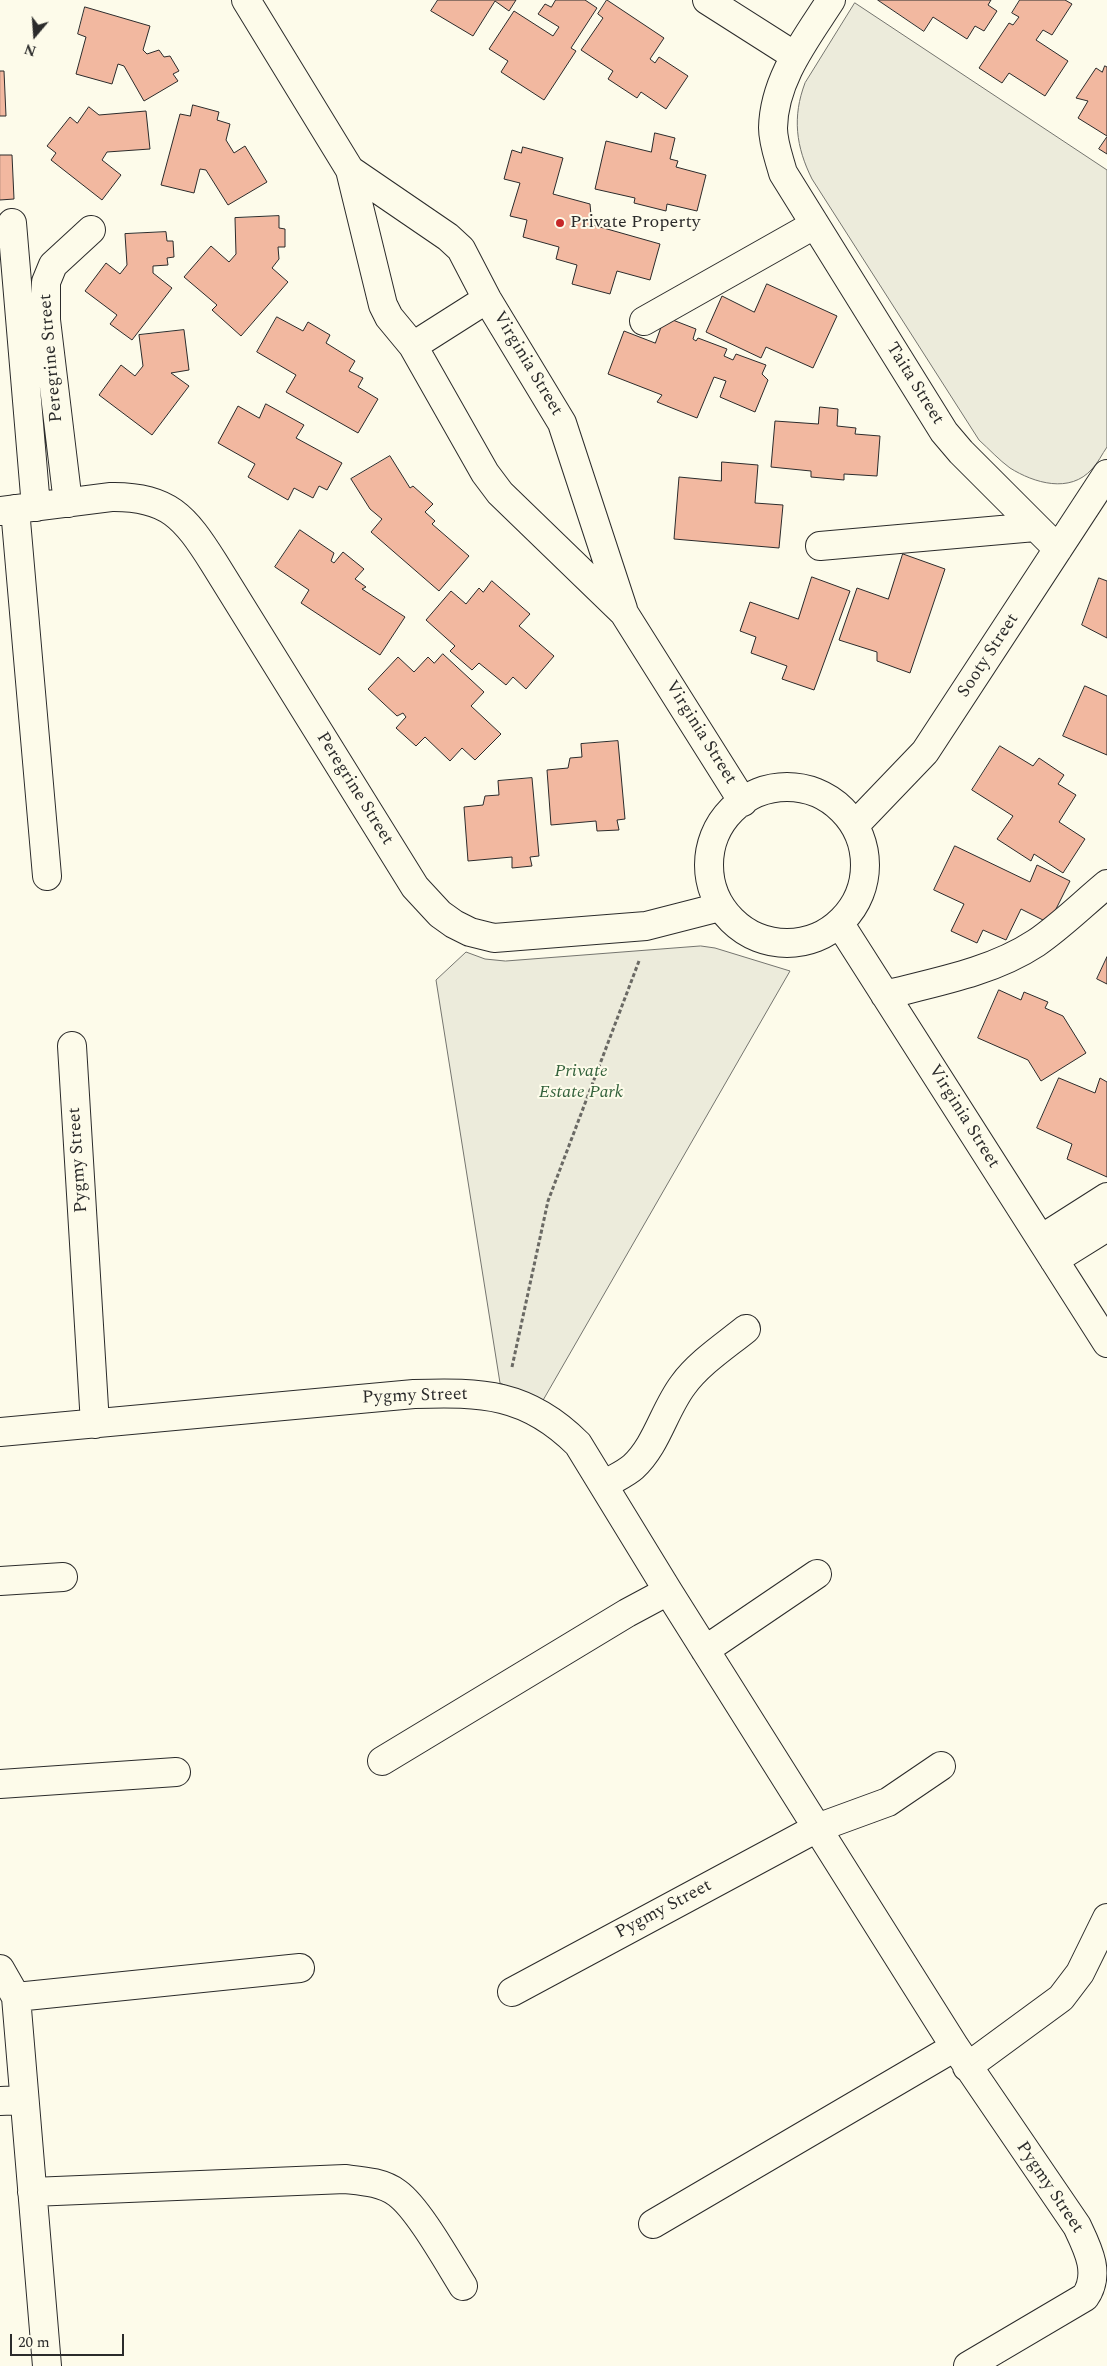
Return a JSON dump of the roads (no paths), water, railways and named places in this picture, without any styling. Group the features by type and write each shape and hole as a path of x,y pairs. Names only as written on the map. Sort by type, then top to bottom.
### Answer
{"street":[{"name":"Virginia Street","path":"246,0 350,170 383,304 389,316 412,346 485,473 500,494 624,613 743,802"},
{"path":"707,0 795,56"},
{"name":"Taita Street","path":"831,0 795,56 782,83 773,128 783,173 944,432 961,452 1058,549"},
{"name":"Virginia Street","path":"350,170 461,249 488,299 562,423 624,613"},
{"name":"Peregrine Street","path":"12,223 17,509 47,876"},
{"path":"644,321 814,225"},
{"name":"Peregrine Street","path":"68,503 46,320 46,282 54,265 91,230"},
{"path":"412,346 488,299"},
{"name":"Sooty Street","path":"855,825 925,752 1107,474"},
{"name":"Peregrine Street","path":"17,509 111,496 144,499 176,513 194,532 415,887 440,914 470,932 494,938 646,926 720,907"},
{"path":"820,546 1035,527"},
{"path":"783,787 810,790 835,803 855,825 864,850 865,877 857,903 840,924 816,939 789,944 762,939 738,926 720,907 710,882 709,854 718,828 734,808 743,802 757,793 783,787"},
{"path":"885,995 957,977 1010,957 1037,942 1107,884"},
{"name":"Virginia Street","path":"840,924 1107,1343"},
{"name":"Pygmy Street","path":"72,1046 95,1424"},
{"path":"1048,1250 1107,1197"},
{"path":"1048,1250 1107,1227"},
{"path":"604,1485 633,1467 658,1431 682,1386 693,1373 746,1329"},
{"name":"Pygmy Street","path":"0,1432 414,1394 465,1392 523,1404 563,1429 578,1444 604,1485 668,1591 961,2057 1077,2226 1089,2254 1094,2277 1090,2290 1080,2301 968,2366"},
{"path":"706,1650 817,1574"},
{"path":"0,1581 63,1577"},
{"path":"382,1761 627,1613 668,1591"},
{"path":"817,1828 888,1802 901,1795 941,1766"},
{"path":"0,1784 176,1772"},
{"name":"Pygmy Street","path":"512,1992 817,1828"},
{"path":"653,2224 961,2057 1061,1998 1080,1972 1107,1918"},
{"path":"16,1997 300,1968"},
{"path":"0,1969 16,1997 12,2101 32,2192 47,2366"},
{"path":"32,2192 345,2179 366,2181 386,2187 397,2193 409,2204 463,2286"}],"place":[{"name":"Private Property","path":"560,223"}],"park label":[{"name":"Private Estate Park","path":"581,1082"}]}
